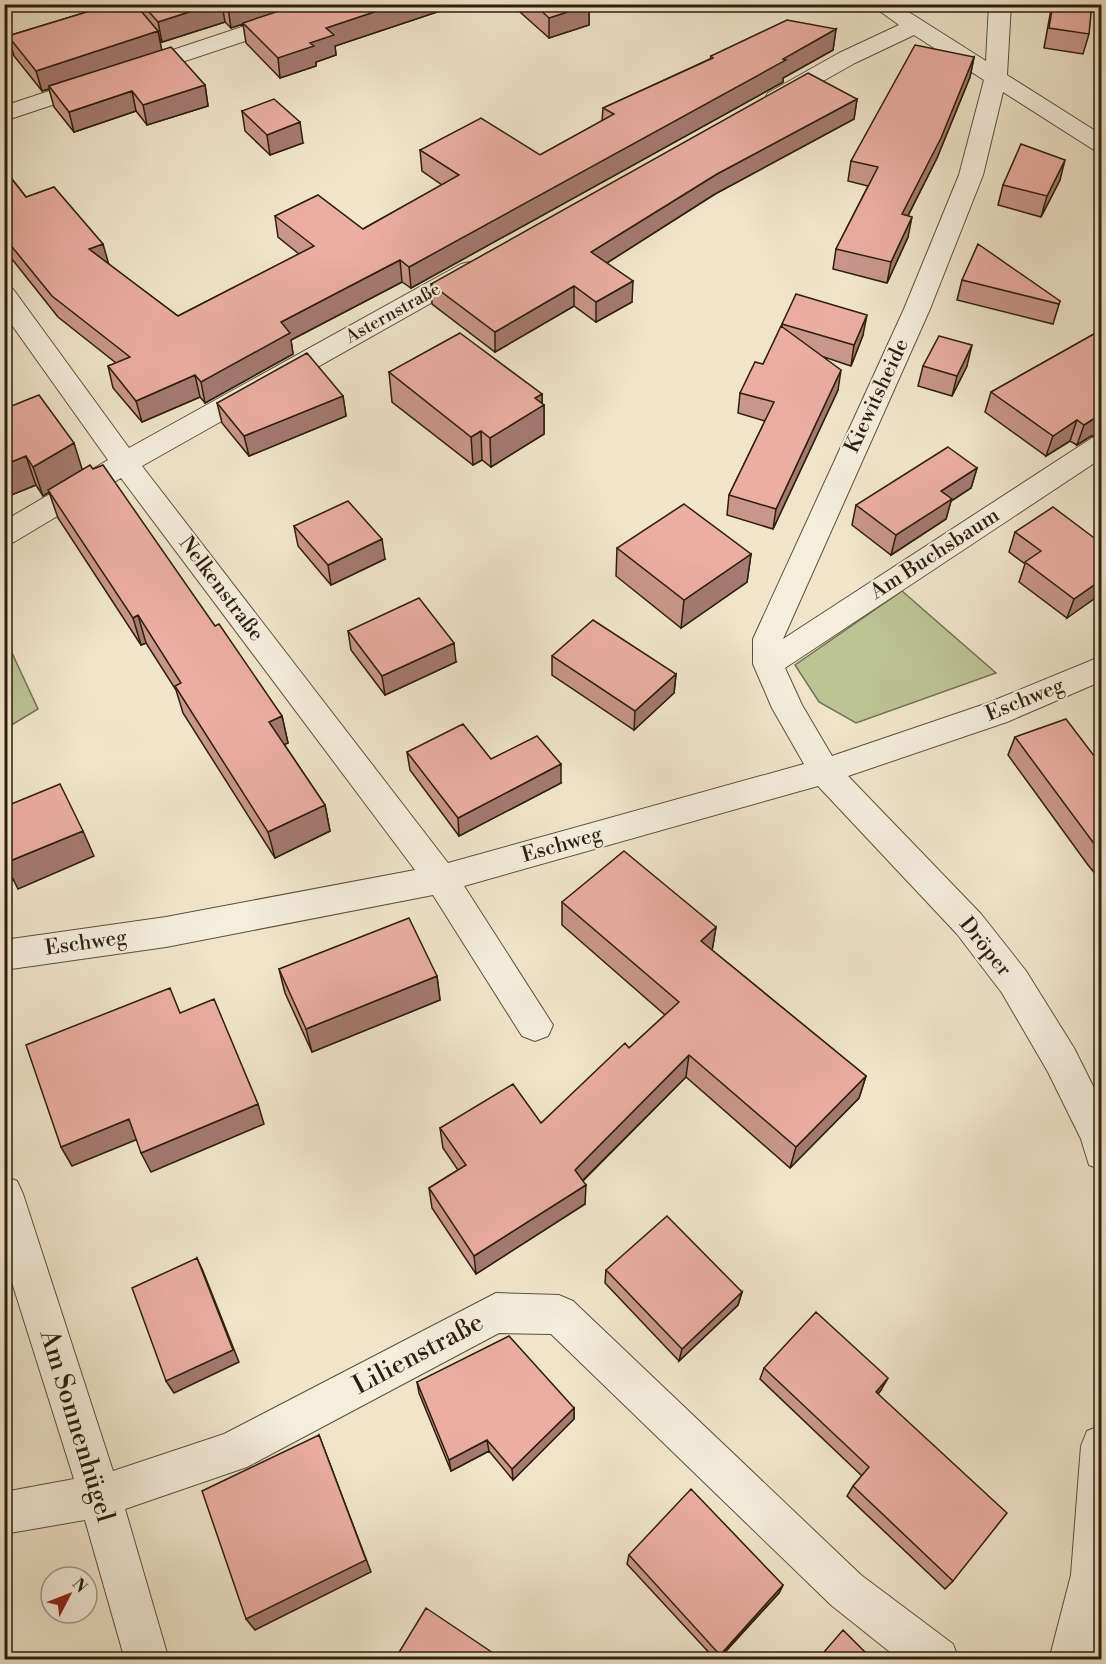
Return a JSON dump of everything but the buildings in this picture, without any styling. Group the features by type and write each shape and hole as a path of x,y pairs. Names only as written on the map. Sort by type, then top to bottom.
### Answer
{"street":[{"path":"4,114 334,4"},
{"path":"880,4 1101,145"},
{"name":"Kiewitsheide","path":"824,771 788,708 768,664 768,639 917,309 971,176 996,77 1000,4"},
{"path":"753,111 847,58 915,26"},
{"name":"Asternstraße","path":"4,535 491,258"},
{"name":"Nelkenstraße","path":"4,295 126,464 441,879 535,1025"},
{"name":"Am Buchsbaum","path":"768,664 1101,445"},
{"name":"Eschweg","path":"4,955 166,932 441,879 824,771 1007,709 1101,668"},
{"name":"Dröper","path":"824,771 969,924 1014,982 1061,1060 1099,1138 1101,1153"},
{"name":"Am Sonnenhügel","path":"4,1194 100,1496 147,1659"},
{"name":"Lilienstraße","path":"4,1513 100,1496 232,1452 496,1313 559,1315 846,1590 937,1659"},
{"path":"1071,1659 1093,1575 1101,1446"}],"green space":[{"path":"902,591 996,673 856,723 819,702 795,665"},
{"path":"5,638 38,709 4,729"}]}
